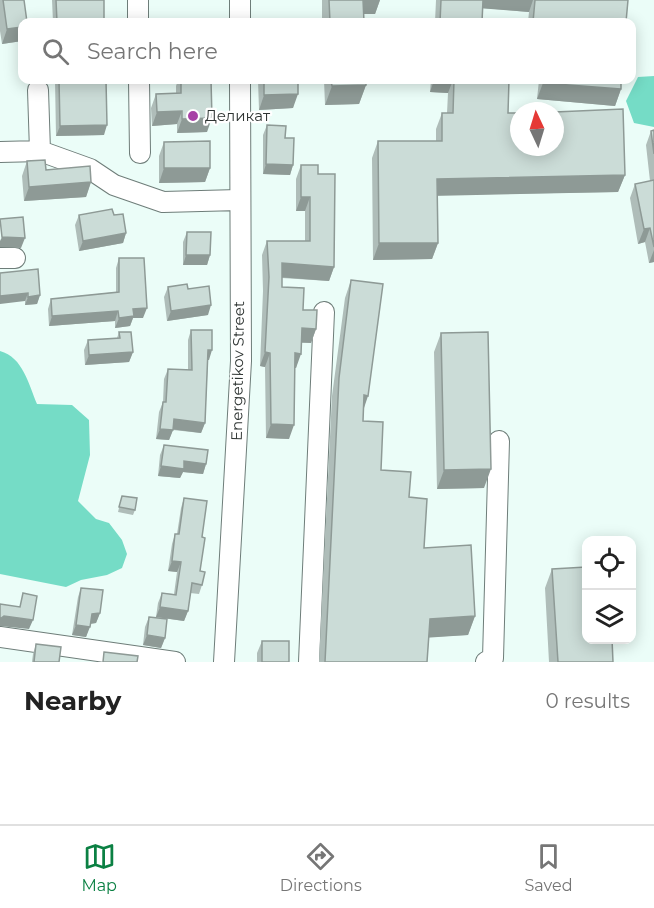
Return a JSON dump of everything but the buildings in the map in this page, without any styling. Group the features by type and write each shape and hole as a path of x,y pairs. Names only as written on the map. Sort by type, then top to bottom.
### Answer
{"street":[{"path":"138,0 138,18"},
{"path":"240,0 240,18"},
{"path":"139,84 140,153"},
{"name":"Energetikov Street","path":"224,662 241,361 240,84"},
{"path":"38,90 40,151"},
{"path":"0,152 40,151 90,169 114,185 162,202 239,200"},
{"path":"309,662 324,312"},
{"path":"486,662 493,658 499,441"},
{"path":"0,637 174,662"}],"green space":[{"path":"654,76 654,127 634,123 626,101 638,77"},
{"path":"0,351 8,354 20,365 37,404 72,405 89,420 90,455 78,501 96,519 109,523 122,540 127,554 122,568 107,575 81,580 66,587 0,574"}],"place":[{"name":"Деликат","path":"193,116"}]}
